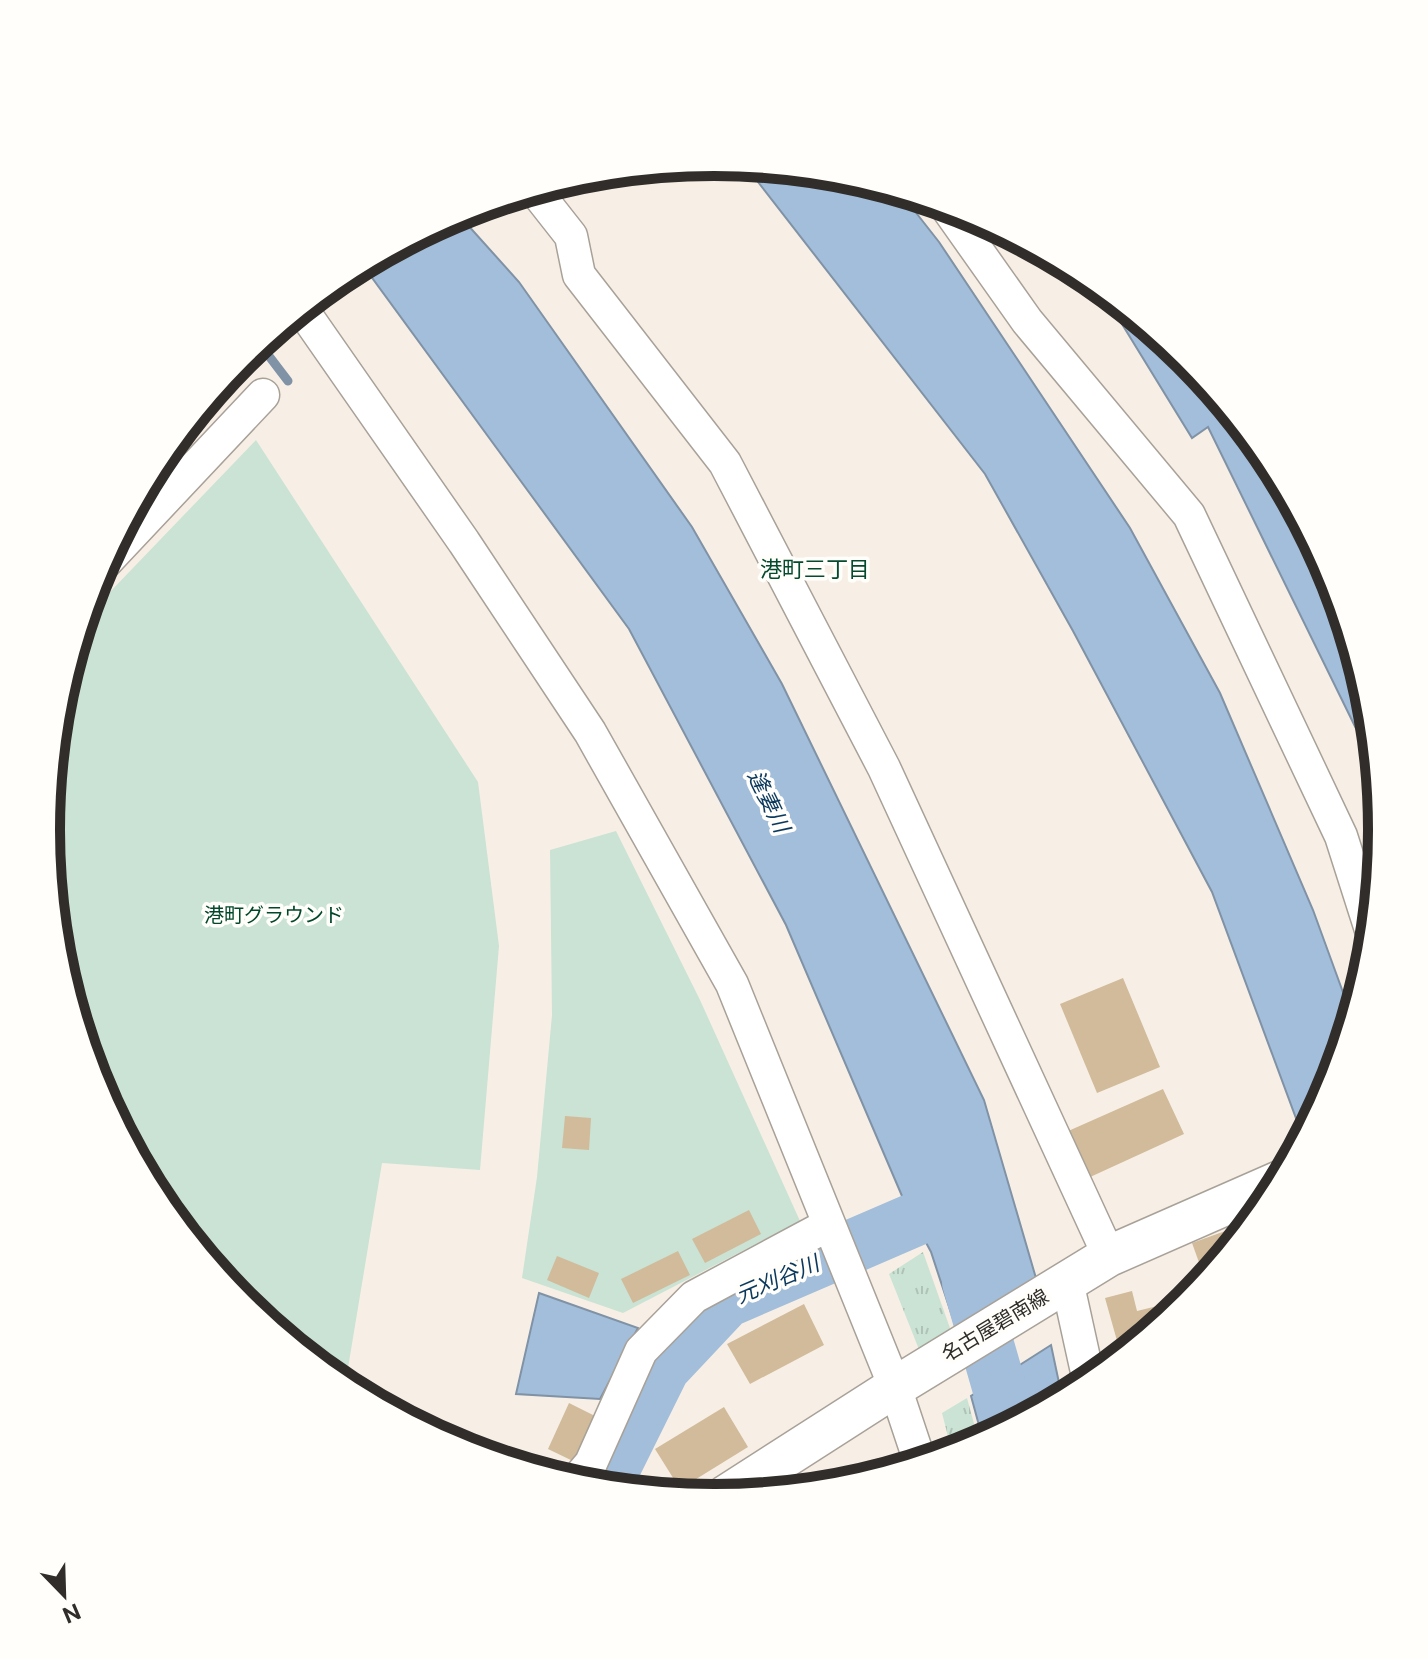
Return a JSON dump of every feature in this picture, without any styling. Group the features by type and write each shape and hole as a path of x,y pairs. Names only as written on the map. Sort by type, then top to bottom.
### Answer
{"main road":[{"name":"名古屋碧南線","path":"761,1482 888,1371 1067,1281 1109,1256 1255,1197"}],"street":[{"path":"542,199 571,236 579,275 725,463 884,768 1109,1256"},
{"path":"957,223 1027,321 1189,515 1341,836 1363,905"},
{"path":"308,318 464,542 590,732 732,984 888,1371 916,1451"},
{"path":"128,539 263,395"},
{"path":"585,1471 591,1463 641,1351 694,1297 829,1226"},
{"path":"1067,1281 1086,1367"}],"green space":[{"name":"港町グラウンド","path":"256,440 478,782 499,946 480,1170 382,1163 348,1371 283,1321 222,1261 195,1228 170,1193 127,1119 95,1040 82,999 66,915 60,830 61,787 73,702 82,660 102,600"},
{"path":"616,831 700,1000 800,1221 623,1313 522,1278 537,1177 552,1015 550,850"},
{"path":"923,1252 956,1345 924,1362 889,1274"},
{"path":"967,1398 975,1429 949,1440 942,1413"}],"water":[{"path":"754,177 842,188 911,206 939,242 1130,528 1220,693 1313,910 1346,1000 1318,1080 1298,1124 1212,892 1073,631 985,474"},
{"path":"467,224 519,282 692,527 782,684 984,1100 1038,1285 958,1334 931,1252 905,1203 786,925 629,629 369,274"},
{"path":"1116,314 1206,398 1258,466 1280,503 1301,540 1333,619 1346,660 1361,739 1208,427 1192,438"},
{"path":"539,1293 638,1328 600,1399 516,1394"},
{"path":"1051,1345 1059,1384 1041,1396 979,1427 971,1396"}],"building":[{"path":"1123,978 1160,1067 1097,1093 1060,1004"},
{"path":"1163,1089 1184,1134 1088,1178 1066,1132"},
{"path":"565,1116 591,1118 589,1150 562,1148"},
{"path":"749,1210 761,1234 705,1263 692,1239"},
{"path":"1233,1228 1201,1267 1192,1243"},
{"path":"678,1251 690,1275 633,1303 621,1279"},
{"path":"557,1256 599,1273 589,1298 547,1280"},
{"path":"1132,1291 1137,1311 1162,1305 1118,1343 1105,1298"},
{"path":"804,1304 824,1345 750,1384 727,1344"},
{"path":"569,1403 599,1418 577,1463 548,1449"},
{"path":"724,1407 748,1447 690,1483 676,1482 655,1449"}],"waterway":[{"path":"267,353 288,381"},
{"name":"元刈谷川","path":"610,1475 663,1368 726,1301 946,1206"},
{"name":"逢妻川","path":"969,1282 1007,1414"}],"district":[{"name":"港町三丁目","path":"815,569"}]}
